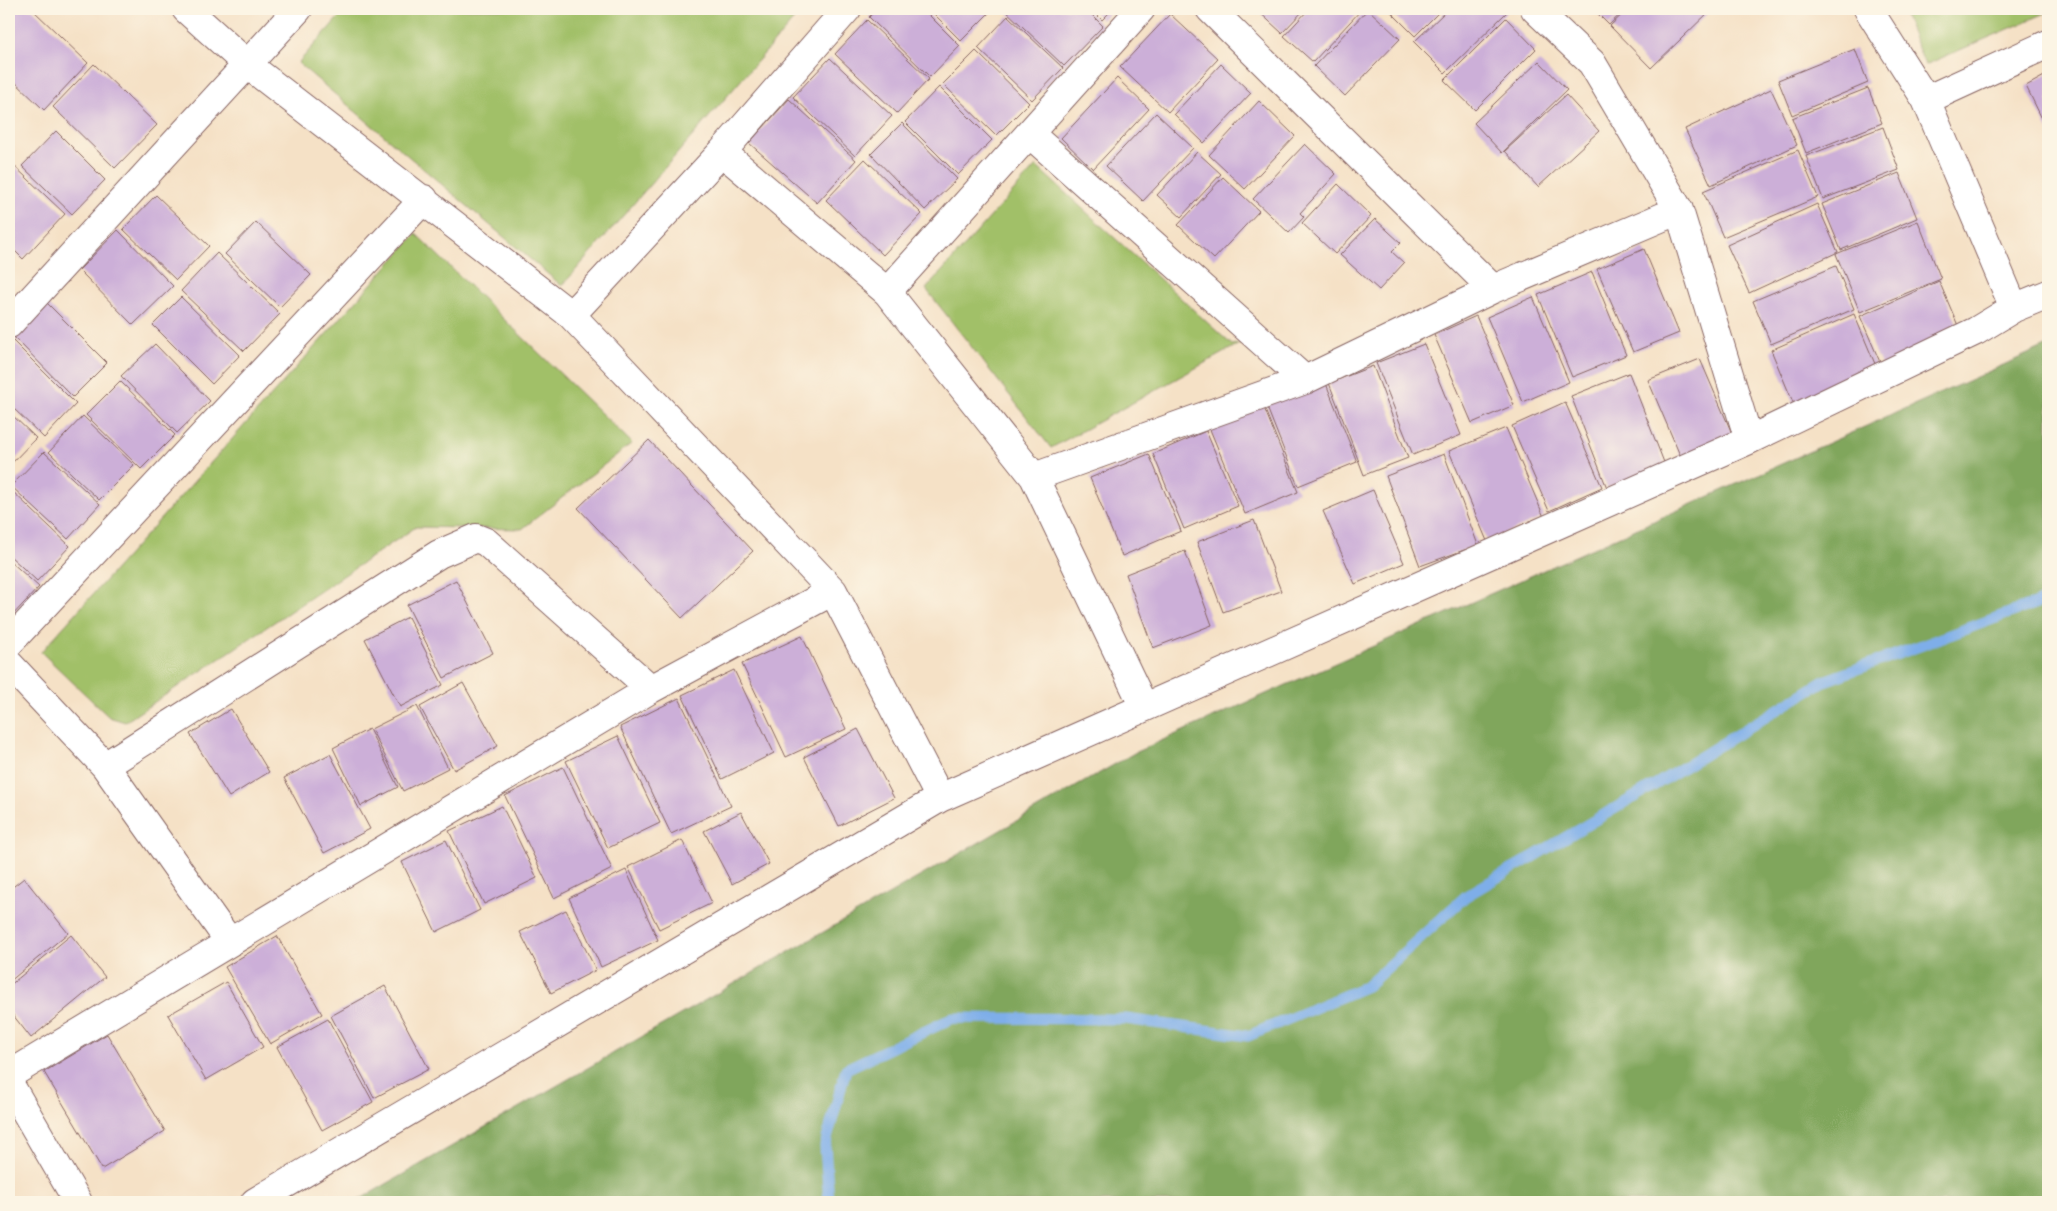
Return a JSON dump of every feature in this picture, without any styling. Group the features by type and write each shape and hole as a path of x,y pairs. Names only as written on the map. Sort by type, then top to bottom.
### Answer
{"street":[{"path":"186,9 248,65 424,199 571,315 833,591 940,798"},
{"path":"9,324 298,9"},
{"path":"571,315 722,152 847,9"},
{"path":"887,292 1141,9"},
{"path":"1210,9 1493,289"},
{"path":"1535,9 1592,64 1679,210 1749,440"},
{"path":"1868,9 1926,100 2014,308"},
{"path":"1926,100 2048,44"},
{"path":"1030,134 1305,380"},
{"path":"722,152 887,292 1034,477 1144,707"},
{"path":"9,643 424,199"},
{"path":"1034,477 1305,380 1493,289 1679,210"},
{"path":"255,1202 940,798 1749,440 1976,331 2014,308 2048,294"},
{"path":"105,766 440,554 476,538 486,542 651,689"},
{"path":"9,1075 651,689 833,591"},
{"path":"9,664 105,766 229,941"},
{"path":"9,1083 78,1202"}],"green space":[{"path":"346,9 803,9 562,286 298,63"},
{"path":"1902,9 2048,9 2048,12 1925,65"},
{"path":"1036,166 1232,345 1241,343 1051,448 926,289"},
{"path":"416,234 632,443 522,529 416,527 125,722 109,717 41,652"},
{"path":"2048,345 2048,1202 355,1202 1136,752"}],"building":[{"path":"14,9 32,9 88,63 44,110 9,76 9,14"},
{"path":"877,9 923,9 960,46 930,77 869,17"},
{"path":"929,9 993,9 961,41"},
{"path":"1004,9 1086,9 1103,26 1064,66"},
{"path":"1091,9 1113,9 1102,20"},
{"path":"1256,9 1305,9 1282,33"},
{"path":"1309,9 1362,9 1313,62 1284,36"},
{"path":"1368,9 1400,39 1345,96 1314,66"},
{"path":"1388,9 1442,9 1415,36"},
{"path":"1448,9 1504,9 1507,12 1445,73 1414,42"},
{"path":"1593,9 1626,9 1609,25"},
{"path":"1628,9 1712,9 1651,68 1610,26"},
{"path":"1170,14 1218,59 1168,112 1120,67"},
{"path":"1008,16 1063,68 1032,100 978,48"},
{"path":"1506,18 1536,49 1475,110 1444,80"},
{"path":"867,20 929,79 897,113 835,54"},
{"path":"1855,49 1868,83 1792,115 1778,80"},
{"path":"976,51 1029,103 996,136 943,84"},
{"path":"830,58 892,116 855,156 793,97"},
{"path":"1539,61 1567,90 1502,153 1474,123"},
{"path":"94,64 157,125 115,168 53,107"},
{"path":"1221,64 1251,93 1204,143 1174,114"},
{"path":"2048,74 2048,131 2026,86"},
{"path":"1117,78 1149,109 1093,169 1061,138"},
{"path":"939,87 992,140 958,175 905,122"},
{"path":"1868,88 1882,123 1806,153 1792,118"},
{"path":"1771,89 1797,145 1711,185 1685,129"},
{"path":"1566,95 1599,131 1538,187 1505,151"},
{"path":"789,99 856,160 817,203 749,143"},
{"path":"1259,101 1295,136 1245,189 1209,155"},
{"path":"1156,113 1193,148 1143,201 1106,166"},
{"path":"902,123 957,179 925,210 871,154"},
{"path":"1883,127 1899,170 1823,199 1806,156"},
{"path":"56,131 105,180 72,214 22,166"},
{"path":"1305,144 1336,174 1300,213 1304,217 1289,233 1253,199"},
{"path":"1798,150 1818,197 1723,237 1703,191"},
{"path":"1197,152 1221,174 1181,217 1157,195"},
{"path":"865,159 922,214 883,255 826,200"},
{"path":"9,161 65,214 23,259 9,245"},
{"path":"1899,173 1917,218 1841,250 1822,204"},
{"path":"1223,177 1259,211 1214,259 1178,225"},
{"path":"1338,184 1371,216 1335,254 1302,223"},
{"path":"156,195 209,246 176,280 123,229"},
{"path":"1817,204 1838,252 1749,293 1727,245"},
{"path":"1375,219 1401,243 1392,252 1404,263 1379,290 1340,255"},
{"path":"1918,221 1941,279 1860,312 1836,254"},
{"path":"256,222 311,275 280,307 225,254"},
{"path":"118,230 173,286 133,325 79,270"},
{"path":"1644,249 1679,333 1633,352 1597,269"},
{"path":"9,253 15,259 9,266"},
{"path":"217,253 280,314 244,351 181,291"},
{"path":"1836,266 1854,309 1771,344 1753,301"},
{"path":"1592,272 1626,355 1572,377 1538,295"},
{"path":"1939,281 1962,335 1883,369 1860,316"},
{"path":"181,297 240,355 212,384 153,325"},
{"path":"1533,297 1569,382 1523,402 1487,317"},
{"path":"44,300 107,363 73,397 11,334"},
{"path":"1854,314 1878,371 1795,407 1771,350"},
{"path":"1476,316 1514,405 1472,423 1434,335"},
{"path":"11,339 76,404 44,438 9,404 9,341"},
{"path":"155,344 210,401 177,433 121,376"},
{"path":"1424,344 1461,435 1413,455 1376,363"},
{"path":"1700,359 1734,438 1682,460 1648,380"},
{"path":"1373,366 1408,458 1364,475 1329,383"},
{"path":"1629,373 1665,465 1607,488 1571,396"},
{"path":"120,381 175,435 141,469 86,415"},
{"path":"1325,381 1357,462 1298,486 1266,405"},
{"path":"1565,402 1602,487 1549,511 1512,426"},
{"path":"1263,405 1298,492 1245,514 1209,427"},
{"path":"9,412 36,438 9,466"},
{"path":"83,416 134,465 99,500 49,452"},
{"path":"1506,428 1544,517 1487,541 1449,451"},
{"path":"1206,431 1238,506 1184,529 1153,454"},
{"path":"649,440 753,551 682,618 578,508"},
{"path":"44,452 100,504 68,539 11,486"},
{"path":"1149,454 1181,531 1122,556 1090,478"},
{"path":"1444,454 1478,545 1420,566 1386,476"},
{"path":"9,488 70,546 37,581 9,555"},
{"path":"1373,490 1404,563 1355,584 1323,511"},
{"path":"1254,520 1281,591 1223,612 1197,542"},
{"path":"1185,551 1212,625 1153,648 1126,574"},
{"path":"9,560 39,587 9,619"},
{"path":"456,580 493,653 444,678 407,605"},
{"path":"408,617 443,685 400,707 365,639"},
{"path":"802,636 846,729 786,757 742,664"},
{"path":"734,670 774,753 722,779 682,695"},
{"path":"463,683 498,746 454,770 420,707"},
{"path":"679,698 731,806 671,834 620,727"},
{"path":"417,706 448,768 403,791 371,729"},
{"path":"231,709 269,772 229,797 190,734"},
{"path":"369,729 398,787 361,806 333,748"},
{"path":"858,729 894,798 839,826 804,757"},
{"path":"618,736 660,823 608,848 566,761"},
{"path":"330,754 370,829 324,853 284,778"},
{"path":"563,767 612,869 554,898 505,796"},
{"path":"502,806 537,878 484,904 449,831"},
{"path":"741,812 769,864 732,884 704,831"},
{"path":"446,840 480,910 436,932 402,862"},
{"path":"682,840 712,903 659,929 628,867"},
{"path":"626,870 658,940 601,967 569,898"},
{"path":"24,878 68,933 9,982 9,890"},
{"path":"566,910 596,970 551,993 520,932"},
{"path":"71,935 105,977 31,1038 9,1010 9,986"},
{"path":"277,936 322,1014 270,1044 225,967"},
{"path":"226,982 263,1047 206,1080 168,1015"},
{"path":"385,986 429,1069 374,1098 331,1016"},
{"path":"328,1019 373,1102 322,1130 277,1047"},
{"path":"107,1034 165,1131 102,1169 44,1072"}],"waterway":[{"path":"829,1202 825,1146 846,1069 953,1018 1126,1019 1248,1036 1367,986 1466,896 1658,783 1824,681 2048,599"}]}
